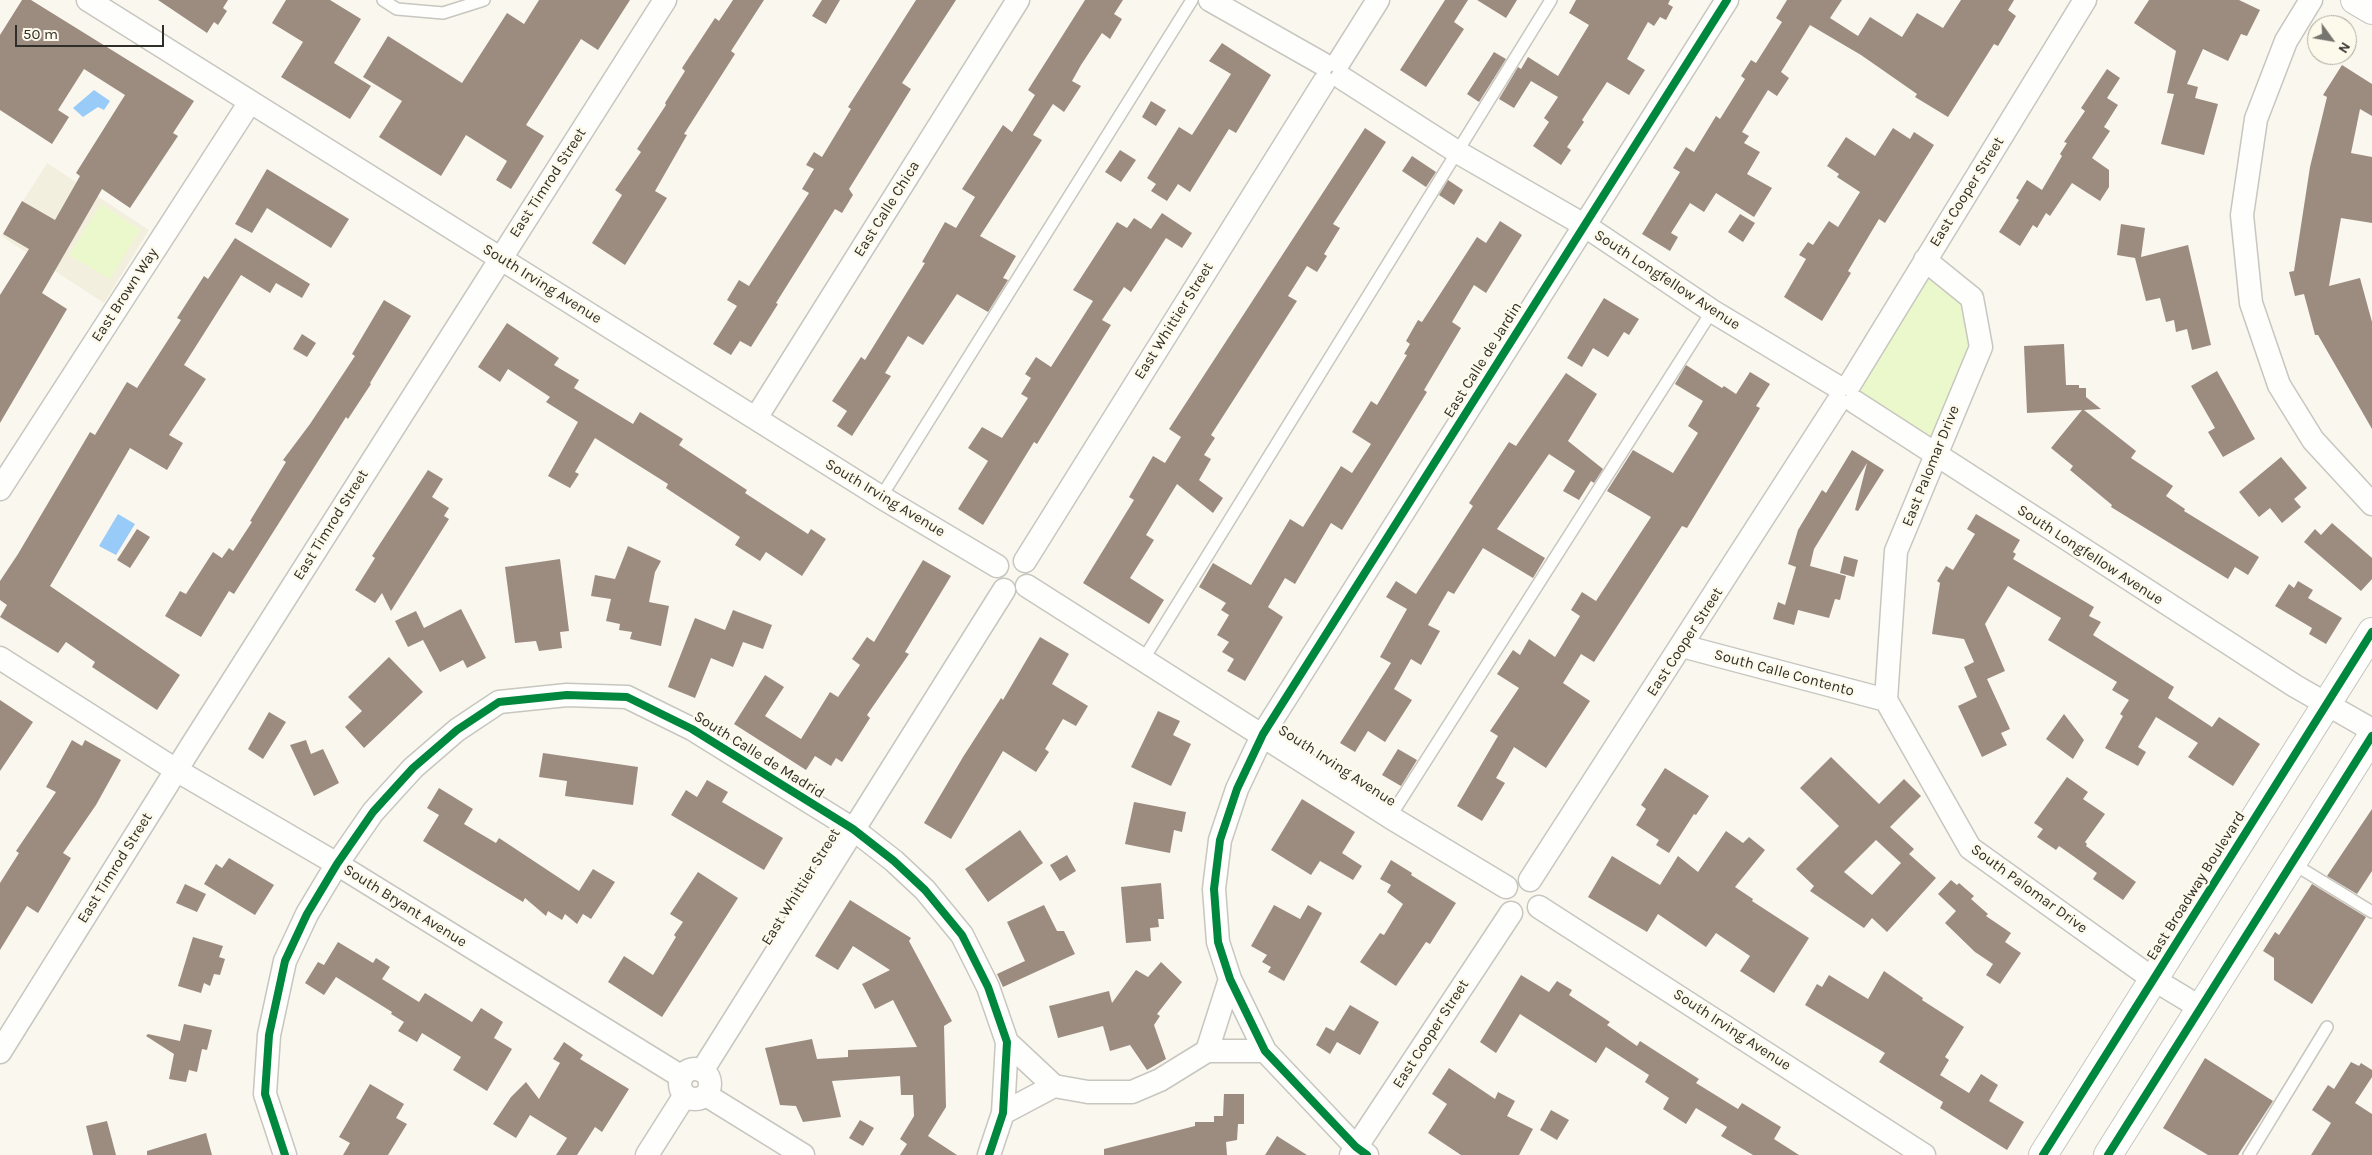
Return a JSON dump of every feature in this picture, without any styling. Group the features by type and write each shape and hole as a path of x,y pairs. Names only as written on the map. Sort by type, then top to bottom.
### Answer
{"main road":[{"path":"2355,0 2372,10"},
{"name":"East Broadway Boulevard","path":"2042,1155 2372,632"},
{"path":"2108,1155 2372,736"}],"street":[{"name":"South Irving Avenue","path":"88,0 881,497 997,566"},
{"name":"East Timrod Street","path":"0,1052 500,257 665,0"},
{"name":"East Calle Chica","path":"756,418 1018,0"},
{"name":"South Longfellow Avenue","path":"1210,0 1332,72 1458,153 1584,225 1712,311 1845,394 1934,455 2326,706 2372,730"},
{"name":"East Whittier Street","path":"1024,560 1378,0"},
{"name":"East Calle de Jardin","path":"1358,1152 1265,1051 1230,979 1218,942 1214,889 1220,840 1237,789 1263,734 1727,0"},
{"name":"East Cooper Street","path":"1530,880 1845,394 2085,0"},
{"path":"2312,0 2286,41 2256,119 2242,215 2251,303 2279,385 2313,440 2372,504"},
{"name":"East Brown Way","path":"0,489 250,102"},
{"name":"East Palomar Drive","path":"1886,700 1896,551 1934,455 1982,347 1972,298 1925,260"},
{"path":"1007,558 1024,560 1031,570 1027,586 1018,593 1004,590 995,578 997,566 1007,558"},
{"name":"South Irving Avenue","path":"1027,586 1263,734 1390,817 1506,887"},
{"name":"East Whittier Street","path":"647,1155 694,1085 1004,590"},
{"name":"South Calle Contento","path":"1682,646 1886,700"},
{"name":"South Bryant Avenue","path":"0,658 176,770 336,864 694,1085 803,1155"},
{"name":"South Calle de Madrid","path":"285,1155 265,1094 269,1035 285,961 307,914 336,864 373,812 413,768 457,730 499,702 567,695 626,697 692,729 853,829 894,861 925,890 962,935 988,987 1006,1042 1003,1113 989,1155"},
{"name":"South Palomar Drive","path":"1886,700 1970,848 2153,979 2201,1008"},
{"path":"1518,878 1530,880 1539,888 1541,895 1539,907 1534,912 1523,916 1511,913 1504,903 1504,890 1506,887 1518,878"},
{"name":"South Irving Avenue","path":"1539,907 1924,1155"},
{"name":"East Cooper Street","path":"1358,1152 1511,913"},
{"path":"1207,1051 1230,979"},
{"path":"1006,1042 1054,1086 1088,1092 1132,1092 1160,1080 1207,1051 1265,1051"},
{"path":"1003,1113 1054,1086"}],"lane":[{"path":"383,0 397,9 443,13 484,0"},
{"path":"881,497 1192,0"},
{"path":"1143,660 1551,0"},
{"path":"1390,817 1712,311"},
{"path":"2292,863 2372,912"},
{"path":"2249,1155 2327,1027"}],"shaded area":[{"path":"47,163 149,230 104,303 1,236"}],"green space":[{"path":"101,204 140,230 110,279 69,255"},
{"path":"1926,277 1966,304 1975,347 1934,447 1852,396"}],"water":[{"path":"94,90 110,101 104,110 98,107 83,117 73,108"},
{"path":"118,514 135,524 116,555 99,546"}],"building":[{"path":"22,0 31,0 194,101 173,133 178,136 130,208 102,189 42,293 67,309 0,423 0,295 29,249 3,234 22,201 55,220 80,176 76,173 125,95 84,69 58,110 69,117 52,144 0,110 0,35"},
{"path":"158,0 228,0 223,8 227,11 218,25 214,22 207,33"},
{"path":"286,0 330,0 361,19 334,63 371,86 350,119 281,77 303,42 272,23"},
{"path":"539,0 630,0 598,50 581,39 526,125 544,136 511,189 496,180 507,161 466,135 441,176 379,137 402,101 363,77 388,36 462,83 507,13 524,24"},
{"path":"733,0 764,0 731,51 735,54 684,134 687,135 655,191 667,198 625,265 592,243 622,195 615,190 641,152 637,149 666,105 665,103 685,71 682,68 715,18 719,21"},
{"path":"822,0 840,0 826,24 812,16"},
{"path":"916,0 956,0 902,83 911,89 849,189 853,195 842,213 835,209 776,303 778,304 751,347 740,341 731,355 713,344 737,306 727,300 739,280 749,286 809,193 802,189 814,169 806,165 814,152 822,157 851,109 848,107"},
{"path":"1085,0 1123,0 1114,14 1122,19 1110,39 1102,33 1081,65 1072,81 1081,86 1064,112 1053,104 1033,135 1042,140 980,236 1016,256 1003,278 1008,280 988,312 957,294 923,345 908,336 885,373 891,376 852,436 837,426 847,411 832,401 861,357 865,360 925,263 922,262 945,222 956,228 975,197 962,189 1003,125 1012,132 1035,95 1028,90"},
{"path":"1445,0 1468,0 1454,22 1464,29 1426,87 1400,70"},
{"path":"1477,0 1517,0 1506,18"},
{"path":"1576,0 1670,0 1668,4 1673,7 1666,20 1660,17 1654,26 1648,22 1627,59 1645,70 1629,95 1607,82 1567,147 1571,150 1561,165 1533,146 1549,122 1544,118 1558,97 1531,81 1514,108 1499,99 1518,67 1521,69 1528,57 1558,76 1589,25 1569,13"},
{"path":"1787,0 1842,0 1830,18 1858,36 1870,17 1902,37 1917,13 1943,28 1961,0 2014,0 2008,10 2016,16 1998,46 1994,44 1948,117 1915,97 1917,94 1861,55 1810,25 1781,72 1789,78 1777,96 1768,90 1742,132 1749,136 1744,143 1760,152 1747,174 1772,188 1754,217 1716,193 1704,212 1690,203 1671,233 1678,237 1670,251 1642,234 1680,172 1673,168 1686,147 1694,152 1716,116 1720,119 1745,79 1741,76 1751,60 1756,63 1782,22 1776,18"},
{"path":"2149,0 2239,0 2260,10 2247,36 2241,34 2228,61 2203,49 2187,84 2198,87 2195,98 2218,104 2204,155 2161,144 2174,94 2167,93 2176,51 2134,23"},
{"path":"1222,43 1271,75 1236,133 1229,129 1190,192 1178,184 1167,201 1151,191 1156,184 1147,178 1179,127 1192,135 1231,74 1209,61"},
{"path":"1494,52 1506,59 1479,102 1467,94"},
{"path":"2342,65 2372,84 2372,116 2360,109 2351,153 2372,157 2372,223 2341,218 2329,286 2360,278 2372,322 2372,429 2318,335 2315,335 2304,294 2295,296 2289,272 2294,271 2310,167 2327,97 2323,95"},
{"path":"2107,69 2120,78 2107,98 2118,105 2104,127 2110,131 2092,158 2109,170 2109,187 2100,201 2072,183 2050,216 2046,213 2037,228 2033,225 2020,246 1999,232 2019,200 2016,198 2027,180 2042,190 2062,156 2060,154 2067,143 2064,142 2085,111 2081,108"},
{"path":"1151,101 1166,110 1156,126 1142,117"},
{"path":"1365,128 1386,142 1333,224 1340,228 1324,254 1327,256 1317,272 1307,266 1288,296 1297,301 1211,435 1215,438 1204,455 1211,459 1199,480 1223,498 1213,513 1177,484 1146,535 1154,540 1130,578 1164,600 1149,624 1083,583 1134,500 1129,497 1153,456 1165,463 1181,437 1169,429"},
{"path":"1893,128 1910,139 1914,132 1934,145 1885,223 1879,219 1848,271 1851,273 1822,321 1784,297 1806,259 1799,255 1808,242 1813,245 1829,221 1838,227 1860,192 1837,177 1839,174 1827,166 1846,137 1875,156"},
{"path":"1120,150 1136,160 1121,182 1105,172"},
{"path":"1412,156 1436,172 1426,187 1402,171"},
{"path":"267,169 349,219 331,248 267,208 252,233 235,224"},
{"path":"1448,180 1463,190 1454,205 1439,195"},
{"path":"1162,213 1192,233 1182,248 1166,238 1131,292 1124,287 1102,320 1111,325 1037,444 1034,442 983,525 958,509 988,461 968,448 982,427 1002,438 1028,398 1021,394 1031,378 1025,374 1036,357 1051,367 1093,301 1073,290 1117,222 1127,228 1134,218 1151,229"},
{"path":"1740,214 1755,223 1743,242 1728,232"},
{"path":"1500,221 1522,235 1486,293 1474,285 1452,322 1461,328 1424,390 1427,392 1342,530 1331,523 1295,584 1285,578 1268,607 1283,617 1245,681 1227,671 1234,659 1222,652 1229,642 1217,635 1229,615 1221,610 1226,603 1199,587 1213,563 1251,585 1290,519 1303,527 1341,466 1352,473 1371,444 1352,432 1371,401 1377,405 1407,355 1404,354 1410,344 1406,341 1418,320 1422,322 1477,237 1486,243"},
{"path":"2121,224 2145,228 2141,257 2188,245 2211,345 2192,350 2187,329 2176,332 2174,320 2166,322 2160,298 2146,301 2135,258 2117,255"},
{"path":"235,238 310,284 302,298 276,283 270,293 241,275 184,365 206,379 169,435 183,443 167,470 130,448 50,586 180,675 157,710 92,667 95,662 66,642 58,653 0,617 7,605 0,600 0,581 90,432 95,435 127,382 137,388 181,320 177,318 204,276 208,279"},
{"path":"1604,298 1639,319 1629,335 1624,332 1608,357 1593,348 1582,367 1567,358"},
{"path":"384,300 411,316 371,384 348,419 346,417 234,594 229,591 201,637 165,616 180,591 186,594 213,552 222,558 229,548 233,551 286,462 283,460 310,424 355,356 352,354"},
{"path":"507,323 559,358 554,365 579,380 574,388 633,424 640,412 683,439 679,445 747,490 745,493 808,534 811,529 826,539 802,576 766,552 760,561 735,545 740,537 666,488 668,484 595,438 575,472 579,474 570,488 548,476 578,422 546,402 550,397 508,369 500,382 478,367"},
{"path":"302,334 316,343 307,357 293,349"},
{"path":"2064,344 2066,385 2079,385 2079,388 2086,388 2086,397 2101,409 2084,410 2136,451 2131,458 2173,486 2166,496 2185,509 2184,511 2259,557 2248,575 2235,567 2228,579 2111,507 2112,505 2070,470 2073,466 2051,448 2082,410 2027,413 2024,346"},
{"path":"1686,365 1722,388 1724,386 1736,394 1750,372 1770,384 1756,406 1760,408 1687,528 1682,526 1594,662 1581,654 1563,683 1590,701 1546,768 1514,747 1496,778 1505,783 1482,821 1457,806 1498,736 1490,731 1519,688 1497,674 1513,650 1520,655 1529,639 1555,657 1580,616 1571,610 1582,592 1596,601 1651,517 1607,491 1633,450 1673,473 1698,433 1688,426 1703,401 1675,384"},
{"path":"2217,371 2255,439 2223,457 2208,432 2215,428 2191,386"},
{"path":"1566,373 1597,394 1568,441 1603,469 1594,483 1591,481 1579,500 1563,491 1575,471 1549,454 1497,529 1545,558 1533,578 1483,548 1454,594 1448,591 1428,625 1440,631 1421,665 1411,659 1394,689 1412,700 1385,742 1368,731 1355,752 1340,743 1391,663 1380,657 1407,609 1386,597 1396,581 1416,594 1473,506 1469,503 1509,442 1516,446"},
{"path":"1852,450 1884,470 1858,511 1855,510 1867,463 1814,549 1810,566 1846,576 1840,600 1835,599 1829,618 1798,610 1794,625 1773,619 1778,602 1785,605 1796,567 1788,564 1798,530 1822,490 1826,493"},
{"path":"2281,457 2307,488 2294,499 2301,507 2282,523 2270,508 2259,517 2239,492"},
{"path":"428,470 443,479 432,497 449,508 444,516 449,519 391,611 382,593 375,603 355,590 375,558 372,556"},
{"path":"1976,514 2020,540 2013,552 2016,554 2013,559 2094,607 2089,616 2101,622 2093,635 2174,687 2168,698 2212,727 2219,717 2260,744 2233,786 2188,757 2198,743 2156,717 2138,747 2146,752 2138,766 2105,748 2123,716 2120,714 2129,700 2112,690 2117,682 2048,640 2061,618 2008,586 1985,624 2005,671 1987,679 2010,729 2001,733 2007,745 1982,757 1958,706 1977,697 1964,667 1974,662 1964,639 1932,634 1940,583 1937,581 1946,566 1953,570 1975,534 1967,529"},
{"path":"2332,523 2372,558 2372,579 2361,591 2304,542 2315,529 2321,535"},
{"path":"137,529 150,537 130,568 117,560"},
{"path":"628,546 661,561 655,572 649,602 669,606 661,646 630,639 632,632 619,630 620,624 606,621 611,599 591,596 595,575 615,579"},
{"path":"1844,556 1858,560 1854,577 1840,573"},
{"path":"560,559 569,631 560,632 562,648 539,651 536,641 515,643 505,567"},
{"path":"923,560 951,576 905,652 909,654 867,715 870,718 842,762 836,758 831,766 815,756 806,770 734,724 765,675 784,687 765,716 801,739 830,692 838,697 860,665 852,659 867,637 874,642"},
{"path":"2298,581 2313,590 2308,598 2342,618 2326,644 2309,634 2312,628 2275,606 2289,584 2294,588"},
{"path":"461,609 486,658 467,668 463,660 440,672 423,640 408,647 395,621 416,611 424,628"},
{"path":"733,610 772,625 763,649 743,642 733,667 711,658 695,698 668,687 695,618 725,630"},
{"path":"1040,637 1069,654 1052,684 1088,706 1076,726 1063,719 1045,749 1049,752 1036,772 1003,751 951,839 924,823 963,757 1001,698 1003,700"},
{"path":"389,657 423,692 364,748 345,727 362,711 348,697"},
{"path":"0,700 33,722 0,771"},
{"path":"1158,711 1180,721 1173,735 1191,744 1171,786 1131,767"},
{"path":"269,712 286,722 263,759 248,749"},
{"path":"2064,714 2084,740 2073,759 2046,739"},
{"path":"72,740 82,746 85,740 121,760 96,805 63,853 71,858 38,913 27,906 0,950 0,883 19,853 16,851 56,792 46,787"},
{"path":"306,740 311,754 323,749 339,783 314,796 290,745"},
{"path":"1398,749 1417,760 1401,786 1382,775"},
{"path":"543,753 638,767 633,805 565,796 567,781 539,777"},
{"path":"1831,757 1879,804 1904,779 1921,796 1890,827 1914,849 1909,854 1936,878 1887,932 1872,918 1864,928 1810,891 1814,886 1796,869 1839,826 1800,788","holes":["1876,840 1901,863 1872,895 1844,872"]},
{"path":"1665,768 1709,796 1696,815 1694,814 1669,853 1656,845 1659,840 1636,825 1646,809 1641,805"},
{"path":"2067,777 2088,792 2083,799 2105,814 2085,842 2086,846 2136,882 2123,900 2093,879 2097,873 2059,846 2056,850 2037,837 2043,829 2034,823"},
{"path":"707,780 728,792 722,802 783,838 764,870 671,815 686,790 697,797"},
{"path":"439,788 473,809 464,824 496,843 499,838 579,891 593,869 615,882 591,919 583,914 577,924 565,914 562,920 548,911 546,916 525,898 523,902 423,841 439,815 427,808"},
{"path":"1302,799 1355,832 1342,853 1362,866 1353,880 1320,861 1311,875 1271,850"},
{"path":"1134,802 1186,812 1182,832 1174,830 1170,853 1125,844"},
{"path":"2372,809 2372,871 2357,894 2327,876"},
{"path":"1020,830 1043,863 988,902 965,869"},
{"path":"1726,831 1743,843 1749,837 1765,850 1735,887 1753,899 1752,901 1809,938 1774,993 1740,971 1750,956 1716,933 1706,947 1658,914 1647,932 1588,897 1612,856 1660,885 1678,856 1698,872"},
{"path":"1067,855 1076,871 1060,881 1050,865"},
{"path":"229,858 274,885 255,915 204,884 216,864 222,868"},
{"path":"1391,860 1456,903 1430,944 1426,942 1396,986 1360,962 1380,933 1384,935 1403,904 1387,892 1391,885 1380,879"},
{"path":"698,872 738,898 662,1017 608,982 624,956 653,975 683,922 670,914"},
{"path":"1951,880 1957,885 1959,883 1974,896 1971,899 1988,914 1986,916 2011,933 2005,942 2021,953 2000,984 1986,975 1993,964 1975,952 1945,923 1956,911 1938,894"},
{"path":"1161,883 1164,919 1158,919 1159,927 1150,928 1151,941 1126,943 1121,887"},
{"path":"185,884 206,894 197,912 176,903"},
{"path":"2312,884 2366,917 2312,1004 2274,980 2274,958 2263,951 2275,932 2279,935"},
{"path":"850,900 911,938 909,941 952,1021 944,1026 946,1107 928,1136 957,1155 900,1155 907,1144 900,1139 914,1116 913,1095 901,1095 900,1076 832,1081 841,1117 803,1122 796,1106 780,1105 765,1048 812,1039 817,1059 848,1057 848,1050 917,1047 893,1000 875,1009 862,984 890,970 853,946 838,970 815,956"},
{"path":"1044,905 1057,931 1064,931 1075,954 1003,987 997,974 1025,961 1007,922"},
{"path":"1274,905 1300,919 1308,905 1322,913 1284,981 1268,972 1271,967 1262,962 1267,955 1251,946"},
{"path":"193,937 223,946 219,957 225,959 220,975 214,974 210,986 204,983 201,993 178,986"},
{"path":"338,942 373,963 376,958 390,967 382,979 419,1002 425,993 472,1022 481,1008 503,1022 494,1038 512,1049 487,1091 453,1070 461,1057 422,1033 417,1042 398,1031 404,1022 391,1014 392,1012 336,977 324,995 305,983 318,962 324,965"},
{"path":"1161,962 1182,982 1157,1014 1160,1016 1154,1025 1166,1059 1147,1070 1130,1045 1110,1051 1103,1026 1058,1038 1049,1006 1109,991 1112,1003 1136,970 1148,977"},
{"path":"1884,971 1923,998 1922,1000 1964,1027 1945,1057 1949,1060 1940,1075 1969,1093 1981,1074 1998,1085 1989,1101 2024,1122 2007,1150 1940,1108 1943,1102 1879,1062 1885,1053 1805,1005 1817,984 1822,987 1829,975 1868,999"},
{"path":"1521,975 1549,992 1557,981 1572,990 1569,995 1610,1022 1607,1025 1637,1046 1640,1041 1699,1079 1696,1083 1738,1109 1742,1103 1781,1127 1774,1139 1799,1155 1753,1155 1721,1136 1727,1127 1696,1108 1686,1124 1663,1109 1669,1098 1645,1082 1649,1075 1606,1047 1596,1063 1520,1014 1496,1053 1480,1042"},
{"path":"1350,1005 1379,1022 1360,1055 1337,1042 1330,1054 1316,1045 1326,1027 1334,1031"},
{"path":"184,1024 212,1030 207,1050 202,1049 197,1072 189,1070 186,1082 169,1079 174,1054 146,1036 148,1034 180,1041"},
{"path":"564,1042 583,1055 580,1059 629,1089 602,1132 595,1127 577,1155 556,1155 567,1138 530,1115 516,1138 493,1124 511,1097 526,1082 539,1099 560,1063 553,1059"},
{"path":"2205,1058 2273,1101 2238,1155 2208,1155 2163,1128"},
{"path":"2351,1062 2359,1066 2361,1063 2372,1070 2372,1077 2355,1103 2372,1114 2372,1155 2311,1155 2331,1123 2312,1110 2328,1085 2334,1089"},
{"path":"1449,1068 1495,1099 1498,1092 1515,1101 1507,1116 1533,1129 1519,1155 1461,1155 1428,1133 1447,1104 1432,1094"},
{"path":"370,1084 404,1104 396,1118 407,1124 388,1155 343,1155 350,1143 339,1137"},
{"path":"1224,1094 1244,1094 1244,1124 1238,1124 1237,1140 1226,1142 1227,1155 1104,1155 1104,1149 1195,1126 1195,1122 1214,1122 1214,1116 1223,1116"},
{"path":"1551,1110 1569,1120 1557,1140 1540,1130"},
{"path":"860,1120 874,1128 863,1146 849,1138"},
{"path":"107,1121 116,1155 93,1155 86,1126"},
{"path":"206,1133 212,1155 147,1155 147,1151"},
{"path":"1277,1136 1307,1155 1265,1155"}],"cycle path":[{"path":"1367,1155 1356,1147 1265,1051 1230,979 1218,942 1214,889 1220,840 1237,789 1263,734 1727,0"},
{"path":"2043,1155 2372,632"},
{"path":"285,1155 265,1094 269,1035 285,961 307,914 337,864 373,812 413,768 457,730 499,702 567,695 627,697 692,729 853,829 894,861 925,890 962,935 988,987 1007,1042 1003,1113 989,1155"},
{"path":"2108,1155 2372,736"}]}
